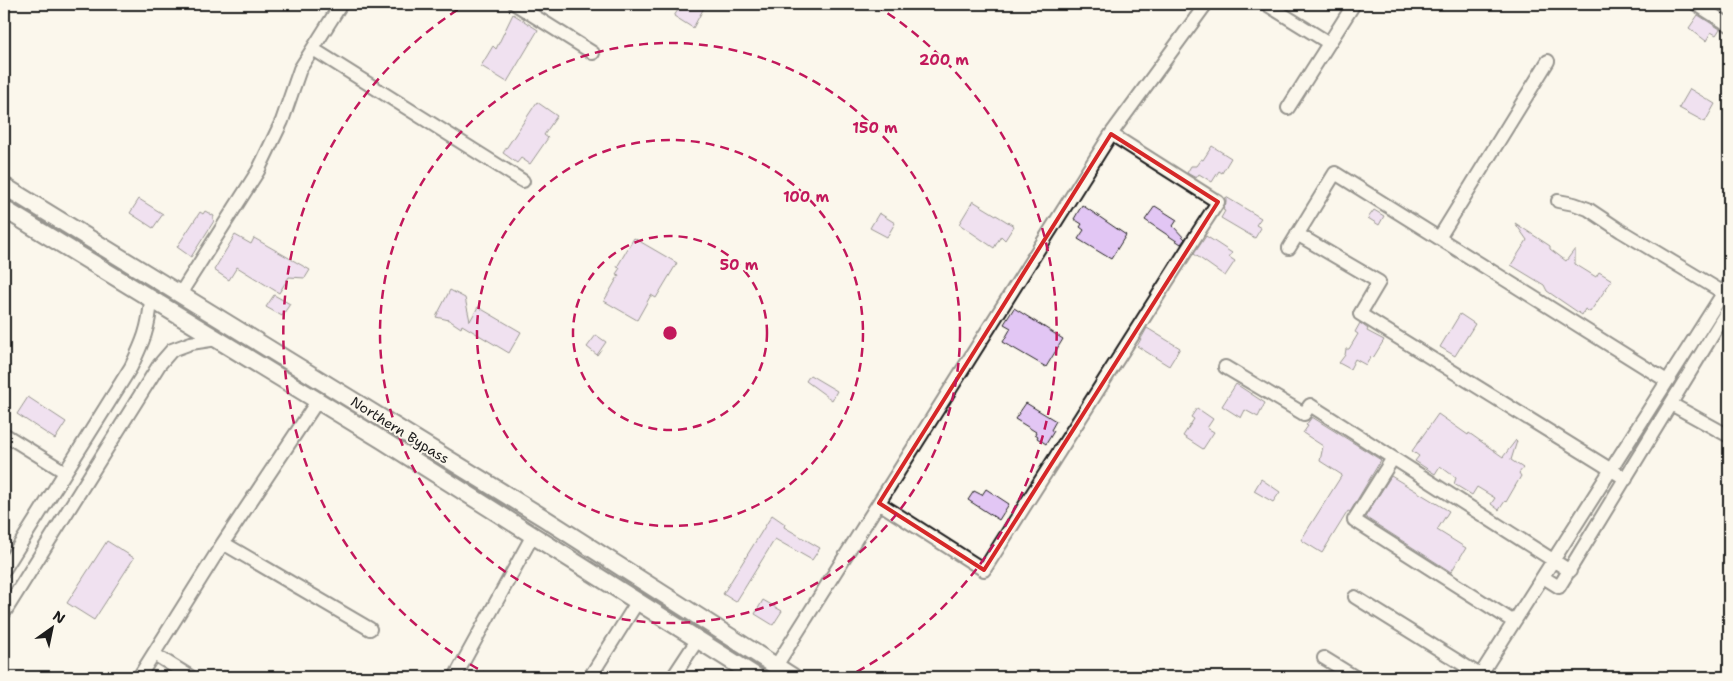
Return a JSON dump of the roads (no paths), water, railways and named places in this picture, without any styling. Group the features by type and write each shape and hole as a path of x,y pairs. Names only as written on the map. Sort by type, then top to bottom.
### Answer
{"main road":[{"name":"Northern Bypass","path":"4,186 544,518 793,677"},
{"name":"Northern Bypass","path":"4,209 318,400 757,677"},
{"path":"382,440 392,425"}],"street":[{"path":"180,294 258,171 282,121 300,69 341,4"},
{"path":"515,4 593,53"},
{"path":"776,666 1111,134 1206,4"},
{"path":"1266,4 1329,44"},
{"path":"1288,108 1354,4"},
{"path":"1696,4 1729,25"},
{"path":"313,49 523,181"},
{"path":"1439,238 1548,61"},
{"path":"879,502 984,570 1218,202 1111,134"},
{"path":"1289,248 1335,173 1667,381 1684,383"},
{"path":"1354,597 1480,676 1667,381 1727,291 1621,232 1588,209 1558,201"},
{"path":"1297,234 1380,282 1360,314 1626,479"},
{"path":"4,570 131,367 144,340 150,319 151,300"},
{"path":"1543,577 1559,587 1729,308"},
{"path":"4,614 159,365 172,350 191,343 217,339"},
{"path":"1225,367 1304,414 1310,405 1570,571"},
{"path":"1667,381 1674,400 1729,436"},
{"path":"140,677 223,543 318,400"},
{"path":"4,434 65,472"},
{"path":"1393,458 1354,520 1514,622"},
{"path":"455,677 533,534"},
{"path":"223,543 370,629"},
{"path":"590,677 638,601"},
{"path":"673,677 698,639"},
{"path":"154,654 191,677"},
{"path":"1324,658 1355,677"}]}
